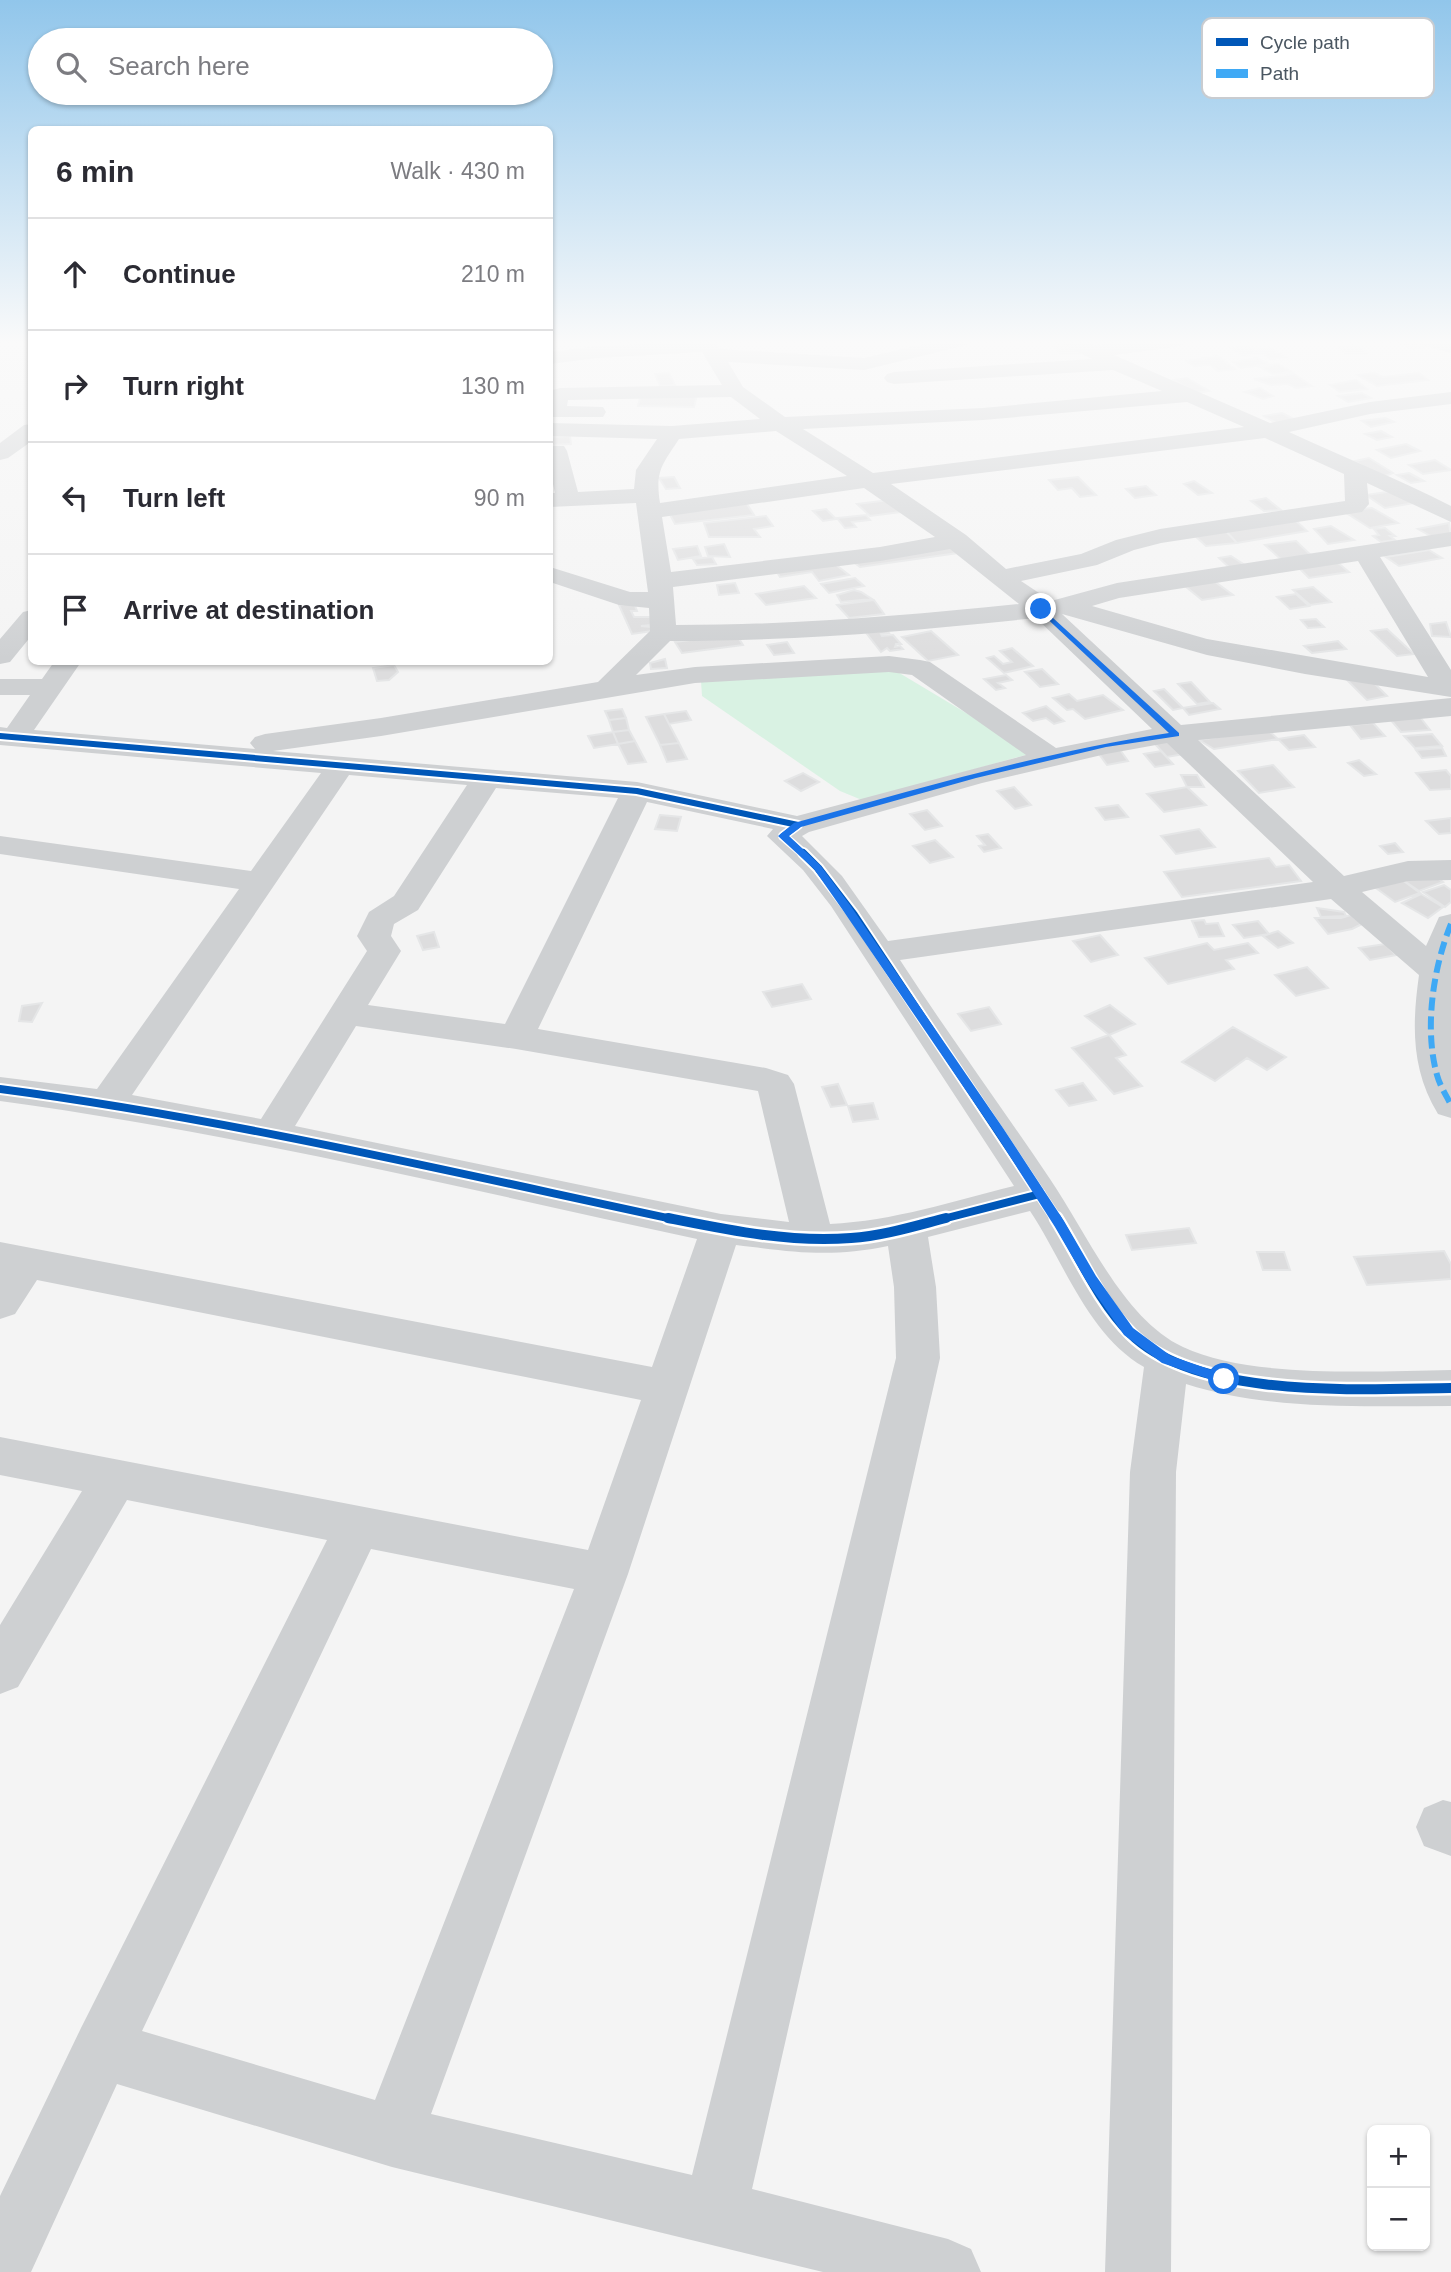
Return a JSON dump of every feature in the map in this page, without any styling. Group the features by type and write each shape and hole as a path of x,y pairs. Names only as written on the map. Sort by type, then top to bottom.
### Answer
{"street":[{"path":"627,447 553,451 559,499 648,503 988,467 1142,447"},
{"path":"663,447 647,470 648,503 661,590 663,633"},
{"path":"817,448 829,447"},
{"path":"1193,464 1277,447"},
{"path":"1305,447 1355,471 1387,482 1451,516"},
{"path":"817,448 870,480 917,500 957,540 1002,576 1054,608 1176,734 1441,987"},
{"path":"936,449 988,467"},
{"path":"1002,576 1087,560 1125,545 1160,537 1354,507 1357,504 1355,471"},
{"path":"608,687 663,633 771,634 873,627 1054,608 1117,591 1451,539"},
{"path":"553,575 628,600 661,590 957,540"},
{"path":"1366,554 1450,695"},
{"path":"1054,608 1256,657 1450,695"},
{"path":"0,656 28,623"},
{"path":"8,737 65,665"},
{"path":"197,753 381,727 608,687 695,676 908,665 920,668 1052,759"},
{"path":"0,687 50,687"},
{"path":"1450,695 1106,745 974,776 798,825 783,836 817,867 877,953 1040,1194 1091,1279 1128,1331 1167,1360 1224,1379 1345,1388 1451,1388"},
{"path":"8,737 637,791 798,825"},
{"path":"107,1103 341,765"},
{"path":"271,1134 384,951 374,936 376,923 385,913 406,903 488,777"},
{"path":"516,1037 637,791"},
{"path":"0,845 260,882"},
{"path":"877,953 1338,888 1413,870 1451,870"},
{"path":"1451,924 1445,937 1441,987 1433,1030 1436,1072 1451,1105"},
{"path":"345,1013 516,1037 766,1080 775,1084 814,1240"},
{"path":"0,1089 107,1103 271,1134 721,1229 814,1240 854,1238 906,1228 1040,1194"},
{"path":"715,2212 918,1358 915,1287 906,1228"},
{"path":"393,2136 604,1574 721,1229"},
{"path":"0,1303 13,1259 668,1388"},
{"path":"1138,2272 1136,2218 1153,1472 1167,1360"},
{"path":"0,1456 604,1574"},
{"path":"0,1671 114,1480"},
{"path":"0,2267 102,2049 358,1527"},
{"path":"102,2049 393,2136 715,2212 948,2272"}],"green space":[{"path":"891,668 1033,753 862,800 840,791 702,696 701,681"}],"building":[{"path":"1412,447 1420,451 1391,458 1377,450"},
{"path":"1369,458 1393,473 1380,478 1355,461"},
{"path":"1435,460 1451,470 1423,474 1409,465"},
{"path":"1409,473 1424,481 1411,483 1397,475"},
{"path":"674,477 680,488 666,489 659,478"},
{"path":"1078,477 1096,495 1080,497 1072,488 1058,490 1049,480"},
{"path":"1194,481 1212,493 1198,495 1184,484"},
{"path":"1146,486 1156,495 1135,498 1126,489"},
{"path":"1393,491 1414,503 1385,508 1366,495"},
{"path":"1266,498 1281,510 1264,511 1251,501"},
{"path":"889,500 901,512 870,516 857,504"},
{"path":"745,501 754,515 675,524 668,511"},
{"path":"1372,508 1398,523 1370,528 1343,511"},
{"path":"826,509 836,519 823,521 813,511"},
{"path":"866,515 870,520 852,522 856,527 845,528 837,518"},
{"path":"766,516 773,526 754,529 760,537 709,537 704,523"},
{"path":"1293,518 1307,531 1237,543 1224,529"},
{"path":"1449,523 1451,536 1436,539 1418,529"},
{"path":"1331,526 1354,540 1328,544 1314,529"},
{"path":"1385,528 1395,536 1390,536 1395,540 1381,542 1373,536 1379,535 1374,529"},
{"path":"1224,529 1237,543 1206,546 1194,535"},
{"path":"1296,541 1316,560 1286,564 1265,545"},
{"path":"947,543 958,553 860,567 848,558"},
{"path":"724,544 730,557 708,556 705,547"},
{"path":"697,546 701,556 678,560 673,549"},
{"path":"1429,550 1442,558 1399,566 1386,557"},
{"path":"1231,556 1251,569 1234,572 1219,558"},
{"path":"712,557 716,564 697,565 693,559"},
{"path":"831,561 849,575 819,581 812,572 780,577 775,569"},
{"path":"1337,562 1349,572 1309,578 1298,567"},
{"path":"855,578 864,586 829,593 821,584"},
{"path":"1214,581 1233,595 1202,600 1185,586"},
{"path":"735,583 739,593 719,595 717,585"},
{"path":"804,586 816,598 766,605 756,594"},
{"path":"1313,587 1331,602 1310,605 1293,590"},
{"path":"854,590 872,599 841,602 837,595"},
{"path":"1296,594 1309,606 1290,609 1277,597"},
{"path":"874,600 884,614 849,618 837,605"},
{"path":"634,603 637,611 631,611 634,617 653,617 652,625 641,626 651,627 653,631 632,634 619,605"},
{"path":"1316,619 1324,627 1308,628 1301,620"},
{"path":"1446,622 1451,637 1432,636 1430,624"},
{"path":"860,625 886,629 889,633 881,634 882,636 893,635 901,644 896,644 895,647 900,646 903,649 890,651 887,648 881,652"},
{"path":"1387,629 1414,654 1397,656 1371,631"},
{"path":"931,631 958,655 928,661 902,637"},
{"path":"736,634 743,645 682,653 675,642"},
{"path":"1338,641 1346,649 1312,653 1304,646"},
{"path":"787,642 794,653 774,655 767,645"},
{"path":"1012,648 1033,666 1004,673 987,658 994,656 1003,664 1012,662 1000,651"},
{"path":"665,659 667,668 651,669 650,663"},
{"path":"394,665 398,672 389,680 377,681 373,668"},
{"path":"1042,669 1058,684 1040,687 1025,672"},
{"path":"1006,675 1012,680 998,683 1005,688 996,690 984,679"},
{"path":"1366,675 1387,696 1367,700 1345,678"},
{"path":"1191,682 1210,702 1197,704 1178,684"},
{"path":"1164,689 1183,708 1173,710 1154,691"},
{"path":"1069,694 1077,701 1103,695 1123,710 1085,719 1073,709 1067,710 1053,698"},
{"path":"1213,703 1220,709 1189,715 1183,708"},
{"path":"1046,706 1064,721 1054,724 1046,718 1033,721 1023,713"},
{"path":"622,709 626,718 609,720 605,711"},
{"path":"686,711 691,720 669,724 664,714"},
{"path":"664,714 679,743 660,745 646,717"},
{"path":"1420,717 1430,730 1401,732 1390,719"},
{"path":"626,718 629,730 613,732 609,720"},
{"path":"1373,723 1385,736 1361,739 1350,725"},
{"path":"1267,729 1278,739 1214,749 1199,740"},
{"path":"629,730 635,741 618,744 613,732"},
{"path":"613,732 618,744 594,748 588,736"},
{"path":"1432,734 1442,746 1415,748 1404,736"},
{"path":"1304,735 1315,747 1289,750 1278,739"},
{"path":"1171,740 1184,754 1167,757 1154,743"},
{"path":"635,741 646,762 628,764 618,744"},
{"path":"679,743 687,759 667,762 660,745"},
{"path":"1118,747 1128,761 1107,765 1096,750"},
{"path":"1442,748 1446,756 1422,758 1416,750"},
{"path":"1161,751 1173,764 1155,767 1144,754"},
{"path":"1359,760 1376,774 1364,776 1348,763"},
{"path":"1273,765 1294,787 1259,793 1238,771"},
{"path":"1446,770 1451,776 1451,789 1430,790 1416,773"},
{"path":"803,773 819,782 801,791 785,781"},
{"path":"1181,775 1197,775 1204,787 1187,787"},
{"path":"1014,787 1031,805 1015,809 997,791"},
{"path":"1187,787 1206,805 1164,812 1147,794"},
{"path":"1118,805 1128,817 1105,820 1096,808"},
{"path":"927,810 942,826 925,830 910,814"},
{"path":"660,815 681,817 677,831 655,829"},
{"path":"1451,818 1451,833 1439,834 1426,821"},
{"path":"1199,829 1215,847 1176,854 1161,836"},
{"path":"988,834 1001,848 984,852 979,846 985,845 977,836"},
{"path":"935,840 953,857 930,863 913,846"},
{"path":"1395,843 1403,852 1388,854 1380,846"},
{"path":"1269,858 1276,867 1289,865 1301,881 1182,897 1164,872"},
{"path":"1427,871 1443,882 1419,891 1403,880"},
{"path":"1401,879 1420,893 1395,902 1376,888"},
{"path":"1444,885 1451,890 1451,902 1445,907 1423,892"},
{"path":"1421,894 1443,907 1428,918 1402,903"},
{"path":"1317,908 1344,912 1346,916 1321,917"},
{"path":"1351,915 1362,924 1328,934 1315,918 1341,918"},
{"path":"1204,920 1206,924 1218,923 1224,936 1199,937 1192,921"},
{"path":"1258,921 1269,934 1244,938 1233,925"},
{"path":"1278,931 1293,943 1278,948 1263,936"},
{"path":"434,932 439,947 423,950 417,936"},
{"path":"1100,935 1118,955 1091,962 1073,941"},
{"path":"1207,943 1214,950 1248,943 1258,953 1226,960 1234,969 1168,984 1145,958"},
{"path":"1385,944 1396,955 1370,960 1359,948"},
{"path":"1307,967 1328,988 1296,996 1275,975"},
{"path":"802,984 811,999 772,1007 763,992"},
{"path":"42,1003 32,1022 19,1021 22,1006"},
{"path":"1110,1005 1135,1024 1109,1035 1085,1016"},
{"path":"989,1007 1001,1024 971,1031 958,1014"},
{"path":"1233,1027 1286,1057 1267,1070 1247,1058 1215,1081 1182,1062"},
{"path":"1109,1035 1126,1055 1116,1058 1142,1086 1114,1094 1072,1048"},
{"path":"1083,1083 1096,1100 1069,1106 1056,1090"},
{"path":"838,1084 847,1105 831,1107 822,1087"},
{"path":"873,1103 878,1119 853,1122 848,1106"},
{"path":"1189,1228 1196,1243 1132,1250 1126,1235"},
{"path":"1444,1251 1451,1264 1451,1279 1367,1285 1354,1257"},
{"path":"1257,1252 1284,1252 1290,1270 1263,1270"}],"marked path":[{"path":"1451,924 1440,956 1432,1016 1437,1074 1451,1105"}],"cycle path":[{"path":"0,736 637,791 798,825 783,836 814,864 854,915 1056,1218 1103,1298 1132,1334 1149,1349 1169,1360 1201,1371 1271,1384 1345,1388 1451,1388"},
{"path":"0,1089 107,1103 271,1134 721,1229 814,1240 854,1238 906,1228 1040,1194"}],"route":[{"path":"1041,609 1176,734 1106,745 974,776 798,825 783,836 817,867 846,908 999,1130 1060,1224 1091,1279 1128,1331 1167,1360 1224,1379"}]}
